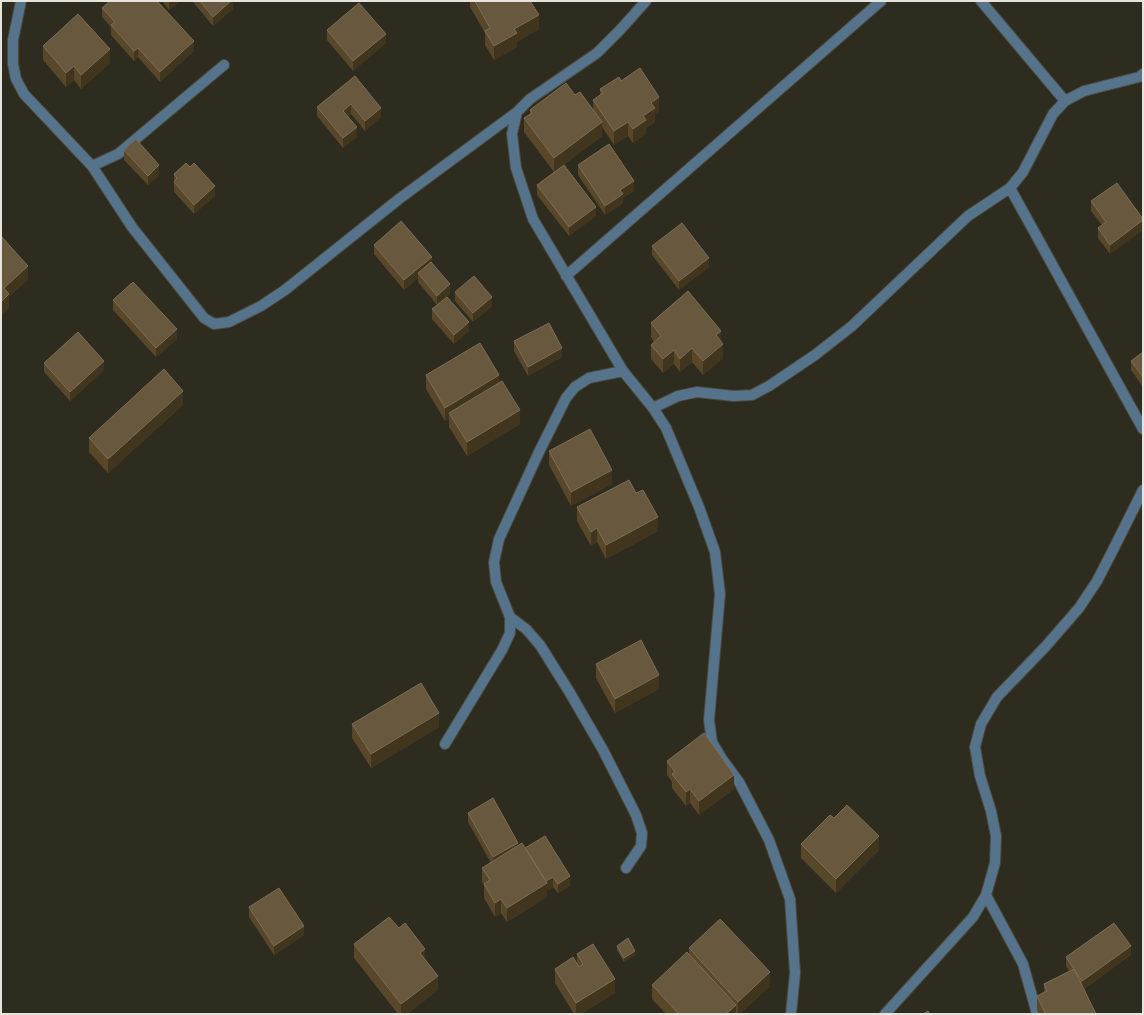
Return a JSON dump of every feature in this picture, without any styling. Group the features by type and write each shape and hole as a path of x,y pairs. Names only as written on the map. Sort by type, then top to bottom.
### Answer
{"street":[{"path":"21,1 13,40 12,64 16,79 24,94 92,166 132,227 204,318 214,324 229,322 260,306 285,290 399,198 517,112 530,99 597,54 646,1"},
{"path":"566,276 881,1"},
{"path":"981,1 1065,101"},
{"path":"92,166 118,154 224,65"},
{"path":"653,408 678,396 697,392 734,396 752,395 769,386 815,355 852,326 968,216 1010,188 1024,172 1053,114 1065,101 1084,91 1139,77 1143,74"},
{"path":"517,112 512,134 516,168 533,219 623,371 653,408 666,428 716,552 720,594 709,720 712,742 722,759 739,782 769,840 790,899 795,973 791,1014"},
{"path":"1010,188 1143,429"},
{"path":"445,744 502,650 510,633 510,618 496,582 494,562 499,539 539,452 566,398 575,387 589,378 623,371"},
{"path":"885,1014 973,917 986,895 994,863 996,836 991,811 980,776 975,748 981,724 997,697 1080,608 1097,581 1143,490"},
{"path":"510,618 526,629 540,645 603,750 636,816 642,833 641,846 626,868"},
{"path":"986,895 1023,964 1037,1014"}],"building":[{"path":"110,1 157,1 194,41 160,72 138,48 134,51 111,25 115,22 102,8"},
{"path":"200,1 231,1 213,17"},
{"path":"475,1 530,1 539,15 514,29 517,33 494,46 485,31 490,28"},
{"path":"359,3 386,34 353,61 327,30"},
{"path":"78,14 110,49 81,75 74,66 66,73 43,46"},
{"path":"640,68 659,97 651,103 655,108 643,116 646,120 633,129 628,122 614,131 593,100 603,93 600,89 619,77 621,81"},
{"path":"355,76 381,108 365,121 351,104 343,111 357,127 343,138 317,107"},
{"path":"566,83 575,95 580,92 602,122 554,158 524,118 532,113 530,110"},
{"path":"136,139 159,165 148,176 124,150"},
{"path":"609,144 634,181 620,190 623,194 605,206 578,165"},
{"path":"186,163 190,167 194,163 215,186 194,205 174,182 177,178 174,174"},
{"path":"564,165 596,207 569,227 537,185"},
{"path":"1117,183 1143,220 1110,245 1098,228 1106,222 1091,201"},
{"path":"401,221 432,257 404,280 374,245"},
{"path":"682,223 709,258 679,281 652,246"},
{"path":"1,236 28,266 4,288 9,294 1,302"},
{"path":"431,262 450,284 437,296 418,273"},
{"path":"474,276 492,297 473,313 455,292"},
{"path":"133,282 177,329 156,348 113,300"},
{"path":"688,291 721,331 716,335 723,344 703,361 692,348 680,359 674,350 663,359 651,345 661,336 651,323"},
{"path":"447,297 469,322 454,335 432,309"},
{"path":"549,323 562,348 528,367 514,341"},
{"path":"78,332 104,361 70,392 44,363"},
{"path":"480,343 499,375 445,408 426,375"},
{"path":"1143,352 1143,377 1131,361"},
{"path":"164,369 183,391 108,459 89,438"},
{"path":"502,381 520,410 467,442 449,413"},
{"path":"590,429 612,470 571,492 549,451"},
{"path":"629,480 636,493 643,490 658,517 606,545 597,528 591,532 577,507"},
{"path":"641,640 659,675 615,699 596,664"},
{"path":"421,683 439,713 371,754 352,724"},
{"path":"704,733 734,775 699,801 690,789 686,792 672,774 675,772 667,761"},
{"path":"493,798 518,843 493,857 468,813"},
{"path":"847,805 879,836 836,879 801,844 830,815 834,818"},
{"path":"545,836 570,876 558,884 553,877 546,881 525,848"},
{"path":"522,843 547,883 507,908 501,899 495,903 484,884 490,880 482,868"},
{"path":"279,888 304,926 274,946 249,907"},
{"path":"389,917 399,928 405,923 425,949 420,953 438,976 401,1004 354,944"},
{"path":"720,919 770,972 738,1002 689,948"},
{"path":"1114,923 1131,946 1082,981 1066,957"},
{"path":"628,938 635,951 624,958 617,946"},
{"path":"593,944 615,979 576,1003 555,969 573,957 579,967 583,964 577,954"},
{"path":"687,952 736,1005 726,1014 679,1014 652,985"},
{"path":"1074,969 1096,1014 1043,1014 1045,1013 1037,996 1047,991 1044,984"},
{"path":"928,1011 930,1014 923,1014"}]}
